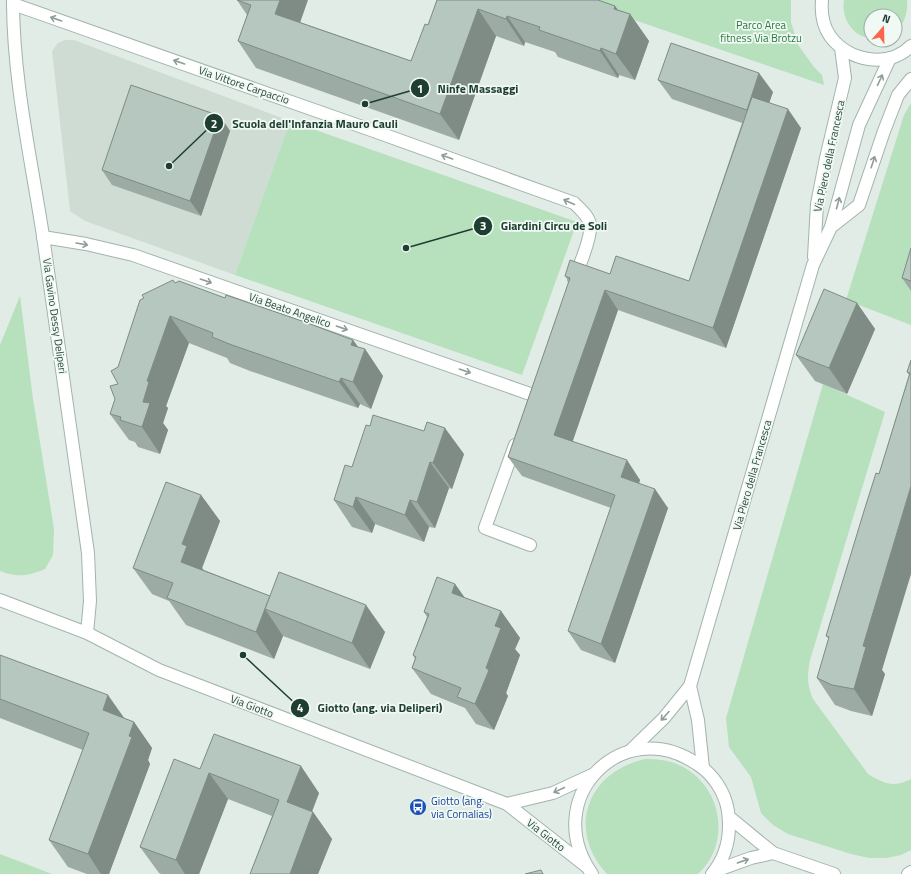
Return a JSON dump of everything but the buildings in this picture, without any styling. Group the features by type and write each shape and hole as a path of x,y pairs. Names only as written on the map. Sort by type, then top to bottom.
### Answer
{"street":[{"path":"821,0 823,18 830,35 841,48 856,56 873,60 890,58 907,50 911,46"},
{"name":"Via Gavino Dessy Deliperi","path":"13,2 13,38 17,77 43,237 88,553 90,601 87,633"},
{"name":"Via Vittore Carpaccio","path":"13,2 574,203 584,212 590,225 588,240 571,287"},
{"name":"Via Piero della Francesca","path":"813,265 818,204 826,158 846,78 841,48"},
{"name":"Via Piero della Francesca","path":"630,752 664,718 690,686 813,265 831,227 859,125 890,58"},
{"path":"831,227 860,205 884,131 898,95 911,79"},
{"name":"Via Beato Angelico","path":"43,237 86,244 133,255 534,391 528,410"},
{"path":"520,432 485,528 530,545"},
{"name":"Via Giotto","path":"0,600 87,633 159,670 507,804 589,870"},
{"name":"Via Piero della Francesca","path":"690,686 698,720 703,768"},
{"path":"589,870 577,846 575,834 576,813 582,792 595,774 614,758 630,752 649,748 669,750 687,757 710,774 720,790 726,803 729,817 729,831 724,854 713,872"},
{"path":"507,804 553,793 595,774"},
{"path":"729,817 773,853 834,874"},
{"path":"713,872 751,858 773,853"}],"shaded area":[{"path":"65,40 74,40 290,121 235,275 85,221 70,211 52,51 58,43"}],"green space":[{"name":"Parco Area fitness Via Brotzu","path":"576,0 791,0 791,22 798,45 814,67 822,75 824,85"},
{"path":"844,0 907,0 907,9 903,22 903,8 863,8 863,36 853,30 849,25 844,13"},
{"path":"911,103 911,325 846,300 904,115"},
{"path":"290,121 577,222 522,375 235,275"},
{"path":"20,296 33,399 54,529 53,555 45,569 28,575 12,575 0,571 0,345"},
{"path":"823,384 885,412 810,660 808,675 813,699 868,774 889,784 905,782 911,779 911,850 901,855 887,858 869,858 851,854 788,834 773,825 761,813 751,777 729,747 726,718"},
{"path":"645,759 663,760 681,766 695,775 706,787 713,801 718,816 718,831 715,847 709,861 698,874 607,874 594,857 587,839 586,822 589,805 597,789 609,776 625,766"},
{"path":"0,854 52,874 0,874"}],"place":[{"name":"Ninfe Massaggi","path":"365,104"},
{"name":"Scuola dell'Infanzia Mauro Cauli","path":"169,166"},
{"name":"Giardini Circu de Soli","path":"406,248"},
{"name":"Giotto (ang. via Deliperi)","path":"243,655"},
{"name":"Giotto (ang. via Cornalias)","path":"418,807"}]}
